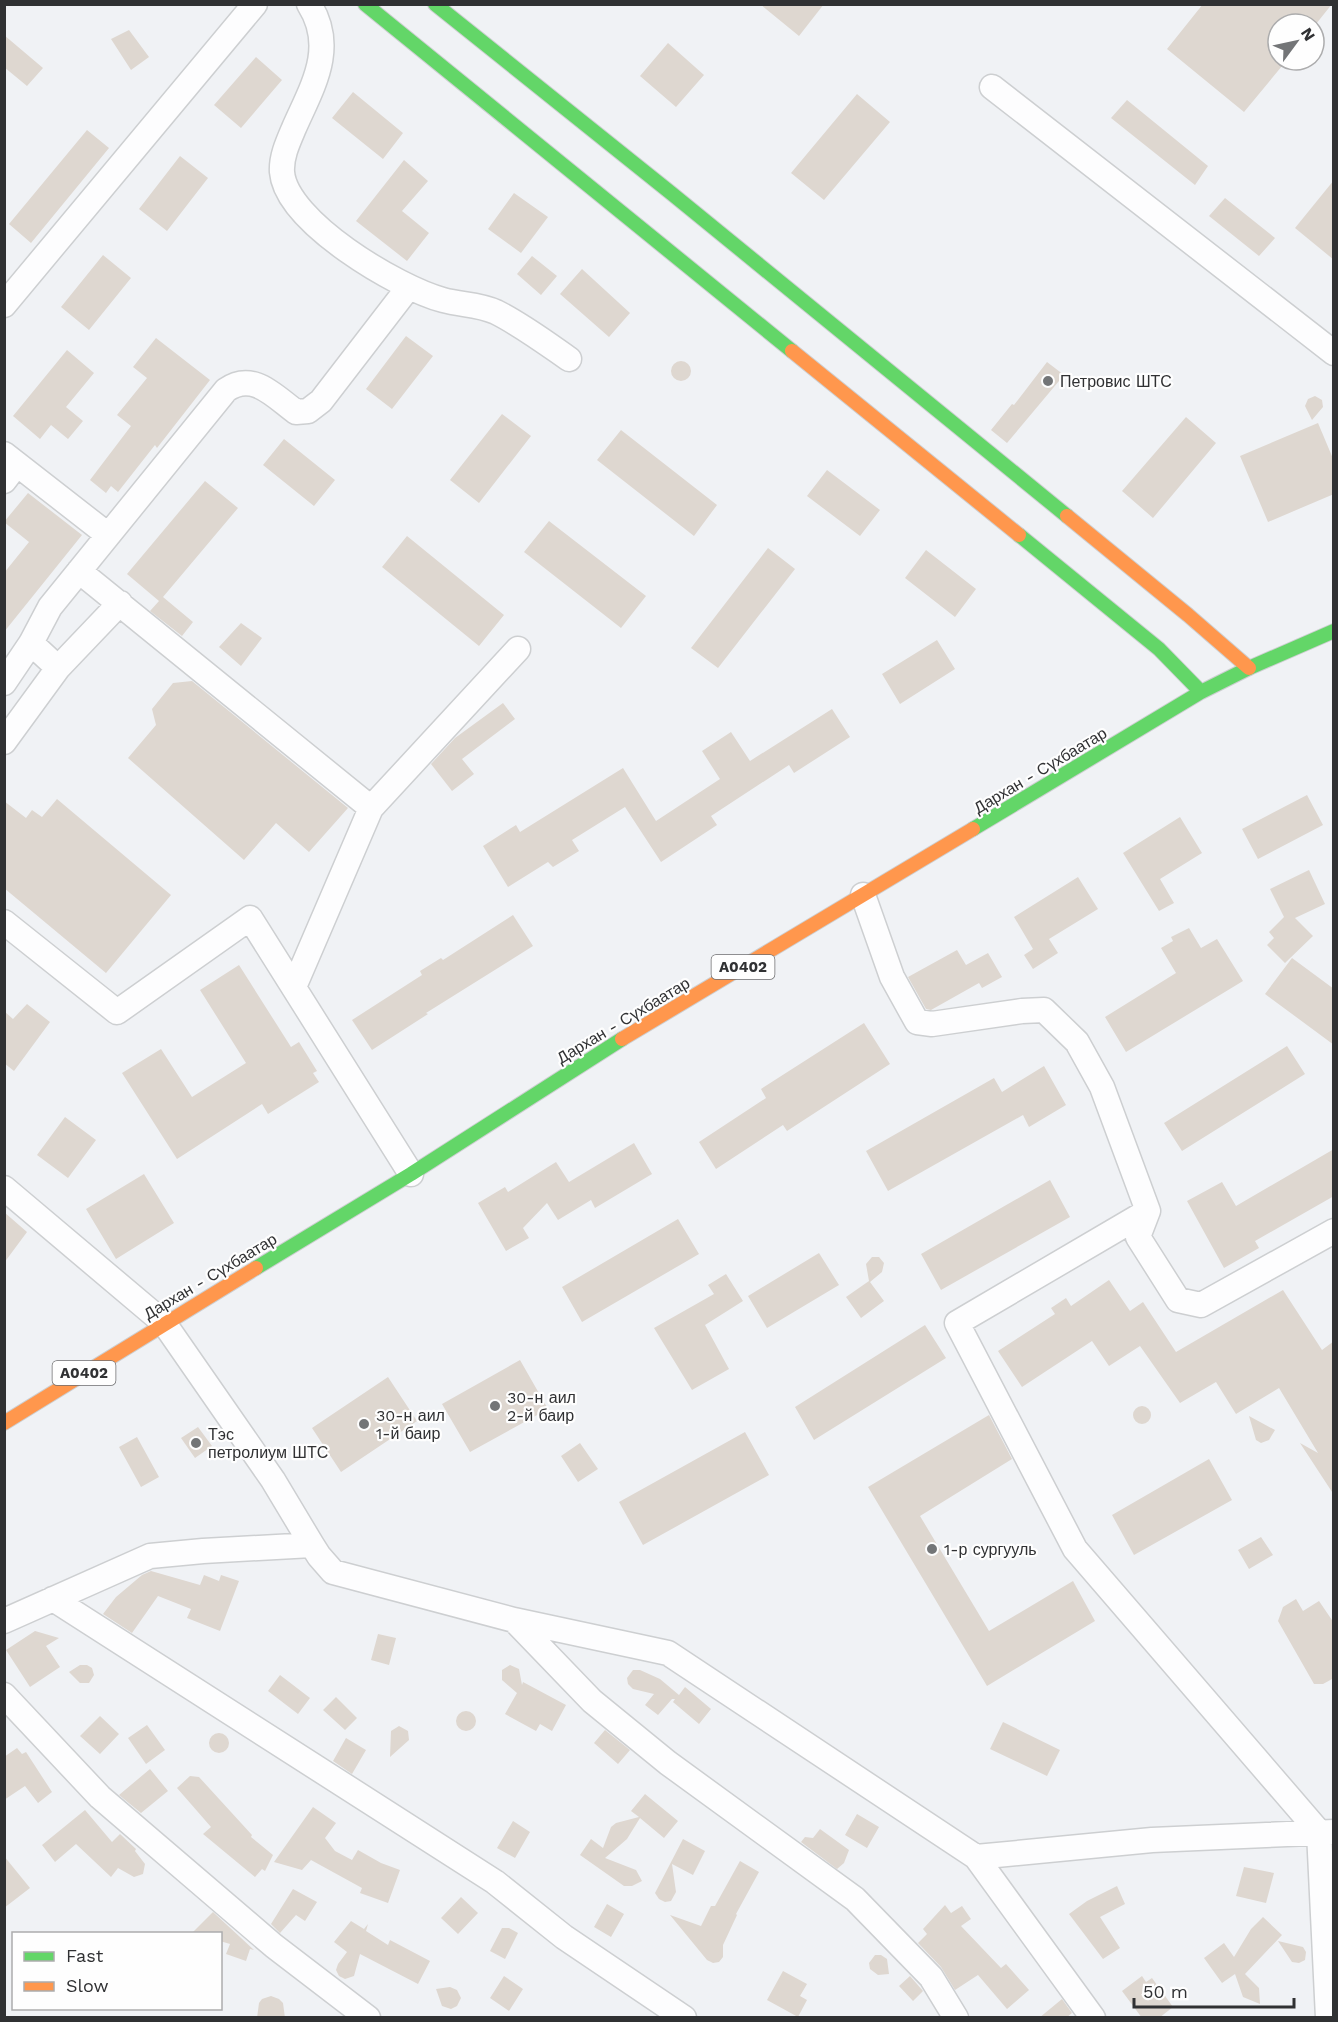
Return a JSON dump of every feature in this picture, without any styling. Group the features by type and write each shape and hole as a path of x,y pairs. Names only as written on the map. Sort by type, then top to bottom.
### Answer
{"main road":[{"path":"365,4 1159,649 1201,692"},
{"path":"435,4 1188,615 1249,668"},
{"path":"560,121 576,117"},
{"path":"548,137 548,153"},
{"name":"Дархан - Сүхбаатар","path":"4,1423 164,1323 411,1174 594,1056 1201,692 1249,668 1334,631"}],"street":[{"path":"4,305 255,4"},
{"path":"309,4 317,16 322,39 320,69 282,163 283,179 291,196 306,217 334,241 408,288 444,301 481,306 497,313 569,359"},
{"path":"992,87 1334,353"},
{"path":"4,683 31,643 50,607 226,390 236,383 248,382 261,386 296,412 308,411 321,401 408,288"},
{"path":"9,466 108,534"},
{"path":"79,571 371,808"},
{"path":"4,742 58,668 120,603"},
{"path":"31,643 58,668"},
{"path":"294,987 371,808 518,649"},
{"path":"863,895 892,976 917,1022 932,1024 1044,1010 1077,1042 1102,1087 1148,1211 1138,1237 1178,1300 1201,1305 1334,1231"},
{"path":"4,922 117,1012 250,918 411,1174"},
{"path":"4,1188 164,1323 273,1480 312,1545 333,1572 514,1620 668,1653 976,1857 1093,2018"},
{"path":"1148,1211 957,1323 1075,1550 1326,1832 1328,2018"},
{"path":"4,1621 150,1556 312,1545"},
{"path":"53,1599 495,1882 564,1937 684,2018"},
{"path":"514,1620 592,1701 668,1763 855,1899 931,1977 956,2018"},
{"path":"4,1695 100,1797 274,1946 368,2018"},
{"path":"976,1857 1152,1840 1326,1832"}],"building":[{"path":"760,4 824,4 799,36"},
{"path":"1203,4 1332,4 1326,12 1266,12 1266,72 1277,72 1244,112 1167,49"},
{"path":"129,30 149,57 131,70 111,39"},
{"path":"4,35 43,68 27,86 4,67"},
{"path":"668,43 704,75 676,107 640,76"},
{"path":"256,57 282,80 241,128 214,105"},
{"path":"353,92 403,133 383,159 332,118"},
{"path":"857,94 890,122 824,200 791,173"},
{"path":"1127,100 1208,166 1195,185 1111,118"},
{"path":"87,130 109,148 31,243 9,224"},
{"path":"180,156 208,178 167,231 139,209"},
{"path":"404,160 428,181 402,211 429,233 407,261 356,221"},
{"path":"1334,180 1334,260 1295,228"},
{"path":"514,193 548,217 521,253 488,229"},
{"path":"1225,198 1275,238 1259,256 1209,216"},
{"path":"103,255 131,278 89,330 61,307"},
{"path":"532,256 557,276 541,295 517,274"},
{"path":"582,269 630,313 609,337 560,294"},
{"path":"406,336 433,356 392,409 366,389"},
{"path":"156,338 210,380 157,448 155,445 118,492 111,486 106,493 90,480 131,426 117,415 147,378 133,367"},
{"path":"67,350 94,373 66,407 83,421 68,439 51,425 40,439 13,416"},
{"path":"681,361 688,364 691,371 688,378 681,381 674,378 671,371 674,364"},
{"path":"1047,362 1064,375 1007,443 991,430 1012,404 1014,405"},
{"path":"1315,396 1322,400 1323,407 1312,420 1305,406 1308,399"},
{"path":"502,414 531,436 479,503 450,480"},
{"path":"1186,417 1216,443 1153,518 1122,491"},
{"path":"1318,423 1334,461 1334,494 1268,522 1240,456"},
{"path":"621,430 717,505 694,536 597,460"},
{"path":"284,439 335,480 314,506 263,465"},
{"path":"827,470 880,510 860,536 807,496"},
{"path":"205,481 238,508 163,597 193,622 182,636 150,611 159,601 127,574"},
{"path":"28,493 82,535 4,632 4,573 29,542 4,522"},
{"path":"549,521 646,596 621,628 524,552"},
{"path":"407,536 504,615 479,646 382,567"},
{"path":"768,548 795,569 718,668 691,648"},
{"path":"926,550 976,589 955,617 905,578"},
{"path":"241,623 262,638 241,666 219,647"},
{"path":"937,640 955,669 900,704 882,674"},
{"path":"192,681 348,808 309,852 276,823 244,860 128,758 156,725 152,709 173,683"},
{"path":"503,703 515,719 462,759 474,774 452,791 431,764 455,738"},
{"path":"832,709 850,737 794,773 789,765 711,816 717,825 661,862 625,807 572,840 579,851 553,867 548,862 508,887 483,846 516,825 520,832 623,768 656,821 720,779 702,751 731,732 750,761"},
{"path":"1307,795 1323,825 1258,859 1242,829"},
{"path":"57,799 171,895 106,973 4,888 4,801 26,818 32,810 42,817"},
{"path":"1180,817 1202,853 1160,879 1174,903 1159,911 1123,853"},
{"path":"1309,870 1325,904 1295,918 1313,936 1285,963 1267,945 1274,938 1269,932 1284,917 1270,889"},
{"path":"1078,877 1098,909 1049,939 1058,953 1033,969 1024,955 1033,949 1014,917"},
{"path":"513,915 533,946 372,1050 352,1020 422,975 420,971 441,958 443,960"},
{"path":"1189,928 1201,948 1217,939 1243,981 1126,1052 1105,1017 1176,973 1161,948 1173,941 1171,937"},
{"path":"957,950 966,965 988,953 1002,977 982,988 979,983 931,1010 926,1009 908,977"},
{"path":"1292,958 1334,989 1334,1045 1265,994"},
{"path":"239,965 291,1047 299,1042 317,1071 313,1073 319,1082 268,1114 262,1104 177,1159 122,1073 161,1049 192,1097 246,1063 200,990"},
{"path":"27,1004 50,1022 14,1071 4,1063 4,1011 13,1019"},
{"path":"864,1023 890,1064 787,1131 783,1125 716,1169 699,1142 766,1098 761,1089"},
{"path":"1287,1046 1305,1074 1182,1151 1164,1123"},
{"path":"1044,1066 1066,1105 1029,1127 1023,1115 888,1191 866,1151 994,1078 1002,1092"},
{"path":"65,1117 96,1140 68,1178 37,1155"},
{"path":"634,1143 652,1174 595,1208 591,1200 558,1220 547,1203 523,1228 529,1238 506,1251 478,1203 505,1187 508,1192 556,1162 569,1182"},
{"path":"1334,1149 1334,1196 1255,1241 1259,1248 1224,1268 1187,1201 1222,1182 1236,1206"},
{"path":"144,1174 174,1223 116,1259 86,1209"},
{"path":"1050,1180 1070,1217 941,1290 921,1254"},
{"path":"4,1212 27,1232 4,1263"},
{"path":"678,1219 699,1254 582,1322 562,1287"},
{"path":"819,1253 839,1285 767,1328 748,1296"},
{"path":"872,1257 879,1257 884,1263 882,1272 870,1282 884,1301 861,1318 846,1297 869,1281 866,1264"},
{"path":"726,1274 743,1301 705,1325 729,1369 692,1390 654,1328 714,1294 708,1285"},
{"path":"1109,1280 1130,1311 1143,1302 1176,1352 1283,1290 1322,1350 1334,1341 1334,1495 1300,1443 1318,1453 1279,1388 1236,1414 1216,1382 1180,1403 1140,1346 1109,1366 1092,1341 1022,1387 998,1351 1055,1314 1051,1308 1066,1298 1071,1306"},
{"path":"925,1325 946,1358 814,1440 795,1407"},
{"name":"30-н аил 2-й баир","path":"520,1360 548,1409 470,1452 442,1404"},
{"name":"30-н аил 1-й баир","path":"388,1377 417,1421 341,1472 312,1428"},
{"path":"1142,1406 1150,1411 1151,1415 1146,1423 1142,1424 1134,1419 1133,1415 1138,1407"},
{"name":"1-р сургууль","path":"989,1415 1012,1459 920,1516 989,1631 1073,1581 1095,1621 987,1686 868,1487"},
{"path":"1249,1416 1275,1430 1269,1440 1261,1443 1256,1440"},
{"path":"198,1427 212,1446 195,1458 181,1438"},
{"path":"745,1432 769,1475 643,1545 619,1502"},
{"path":"137,1437 159,1477 141,1487 119,1447"},
{"path":"580,1443 598,1469 578,1482 561,1456"},
{"path":"1209,1459 1232,1500 1134,1555 1112,1515"},
{"path":"1261,1537 1273,1555 1249,1569 1238,1550"},
{"path":"151,1571 200,1585 204,1575 219,1581 221,1575 239,1581 220,1631 187,1618 191,1609 158,1596 132,1633 103,1614 116,1597 142,1575"},
{"path":"1296,1599 1303,1611 1319,1601 1334,1623 1334,1678 1323,1684 1314,1684 1278,1621 1283,1607"},
{"path":"35,1631 59,1638 46,1646 60,1667 30,1687 6,1650"},
{"path":"378,1634 396,1638 389,1665 371,1660"},
{"path":"80,1665 92,1668 94,1675 89,1683 80,1683 69,1672"},
{"path":"510,1665 519,1669 522,1685 523,1682 566,1705 552,1731 540,1724 536,1731 505,1714 517,1693 502,1680 502,1670"},
{"path":"633,1670 640,1670 660,1679 679,1695 685,1687 711,1709 699,1724 673,1702 675,1699 672,1699 658,1715 645,1705 654,1694 633,1689 628,1684 627,1678"},
{"path":"280,1675 310,1698 298,1714 268,1691"},
{"path":"336,1697 357,1718 345,1730 323,1710"},
{"path":"466,1711 473,1714 476,1721 473,1728 466,1731 459,1728 456,1721 459,1714"},
{"path":"100,1716 119,1734 100,1754 80,1736"},
{"path":"1003,1722 1060,1750 1047,1776 990,1749"},
{"path":"147,1725 165,1750 146,1764 128,1738"},
{"path":"399,1726 408,1731 409,1740 390,1757 391,1731"},
{"path":"605,1730 630,1750 618,1764 594,1743"},
{"path":"219,1733 226,1736 229,1743 226,1750 219,1753 212,1750 209,1743 212,1736"},
{"path":"346,1738 366,1750 352,1774 333,1761"},
{"path":"17,1748 22,1754 26,1752 52,1792 38,1803 25,1786 4,1800 4,1757"},
{"path":"150,1769 168,1791 141,1813 119,1795"},
{"path":"190,1776 199,1777 252,1835 251,1837 273,1855 265,1871 262,1869 255,1877 203,1834 211,1827 177,1788"},
{"path":"645,1794 678,1821 664,1838 640,1818 627,1839 605,1858 636,1870 642,1881 632,1886 624,1886 580,1855 591,1839 603,1848 611,1827 616,1823 639,1817 631,1811"},
{"path":"313,1807 336,1823 325,1838 335,1851 352,1860 358,1850 381,1863 400,1870 388,1903 360,1893 362,1888 311,1860 302,1870 274,1862"},
{"path":"85,1810 112,1842 120,1834 136,1849 135,1851 145,1864 143,1874 134,1877 118,1868 111,1877 76,1844 55,1862 42,1845"},
{"path":"857,1814 879,1827 867,1848 845,1835"},
{"path":"513,1821 530,1832 515,1858 497,1848"},
{"path":"820,1829 849,1850 844,1863 837,1869 801,1842 805,1837 813,1838"},
{"path":"683,1839 705,1851 693,1875 672,1864 676,1892 671,1901 665,1902 655,1893"},
{"path":"4,1856 30,1888 4,1908"},
{"path":"740,1861 759,1872 736,1914 723,1945 723,1957 719,1962 713,1963 707,1960 670,1915 701,1926"},
{"path":"1244,1867 1274,1873 1266,1903 1236,1896"},
{"path":"1117,1886 1125,1904 1100,1917 1120,1948 1103,1959 1069,1914 1087,1901"},
{"path":"293,1889 317,1902 305,1921 296,1915 280,1933 271,1924"},
{"path":"461,1897 478,1913 458,1934 441,1918"},
{"path":"607,1904 624,1914 611,1937 594,1927"},
{"path":"945,1905 951,1913 962,1906 971,1919 961,1926 1001,1968 1006,1964 1029,1990 1007,2009 978,1975 955,1990 941,1967 918,1943 927,1934 923,1929"},
{"path":"213,1912 254,1950 250,1949 246,1961 226,1954 230,1944 222,1942 222,1932 193,1932"},
{"path":"1263,1917 1282,1935 1245,1974 1259,1988 1260,2004 1243,1997 1235,1974 1222,1983 1204,1958 1224,1943 1234,1957 1251,1929"},
{"path":"351,1921 364,1929 368,1924 366,1931 388,1945 390,1940 430,1961 418,1984 360,1954 354,1976 345,1979 339,1976 336,1970 338,1964 347,1952 334,1942"},
{"path":"502,1928 509,1928 518,1933 505,1959 490,1951"},
{"path":"1278,1941 1303,1947 1306,1952 1305,1960 1299,1963 1292,1962"},
{"path":"875,1955 881,1955 887,1959 889,1974 878,1975 870,1969 869,1963"},
{"path":"783,1971 807,1984 800,1996 807,2000 798,2017 767,2000"},
{"path":"504,1976 523,1989 509,2011 490,1998"},
{"path":"910,1976 923,1991 913,2001 899,1986"},
{"path":"1142,1976 1146,1982 1152,1978 1173,2007 1159,2018 1142,2018 1122,1991"},
{"path":"450,1987 457,1990 461,1998 457,2006 451,2009 442,2006 436,1989"},
{"path":"271,1996 283,2003 285,2018 257,2018 259,2003 262,1999"},
{"path":"1062,1999 1072,2013 1066,2018 1039,2018"}],"traffic: fast":[{"path":"365,4 792,351"},
{"path":"435,4 1067,516"},
{"path":"1019,535 1159,649 1201,692"},
{"path":"973,829 1201,692 1249,668 1334,631"},
{"path":"256,1268 411,1174 622,1039"}],"traffic: slow":[{"path":"792,351 1019,535"},
{"path":"1067,516 1249,668"},
{"path":"622,1039 973,829"},
{"path":"4,1423 256,1268"}],"place":[{"name":"Петровис ШТС","path":"1048,381"},
{"name":"30-н аил 2-й баир","path":"495,1406"},
{"name":"30-н аил 1-й баир","path":"364,1424"},
{"name":"Тэс петролиум ШТС","path":"196,1443"},
{"name":"1-р сургууль","path":"932,1549"}]}
